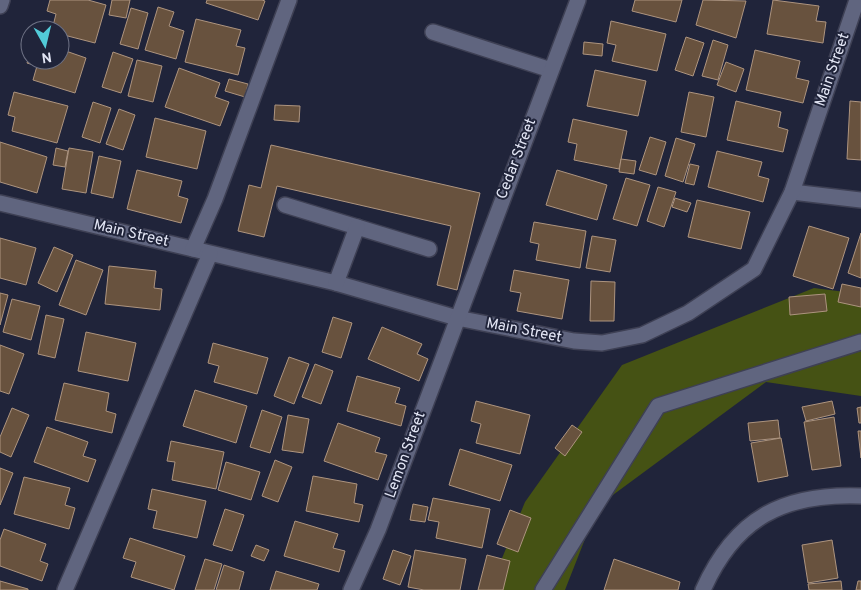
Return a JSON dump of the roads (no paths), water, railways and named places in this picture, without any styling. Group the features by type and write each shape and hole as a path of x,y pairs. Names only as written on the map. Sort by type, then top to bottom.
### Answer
{"street":[{"path":"0,6 2,0"},
{"path":"193,249 215,199 289,0"},
{"name":"Cedar Street","path":"457,318 578,0"},
{"name":"Main Street","path":"0,203 336,283 457,318 574,341 602,343 642,335 688,313 754,269 792,192 857,0"},
{"path":"433,32 551,70"},
{"path":"792,192 861,200"},
{"path":"285,205 429,249"},
{"path":"336,283 357,227"},
{"path":"65,590 210,254"},
{"name":"Lemon Street","path":"351,590 378,530 457,318"},
{"path":"543,590 658,406 861,342"},
{"path":"703,590 715,563 748,525 760,516 797,501 819,496 861,496"}]}
